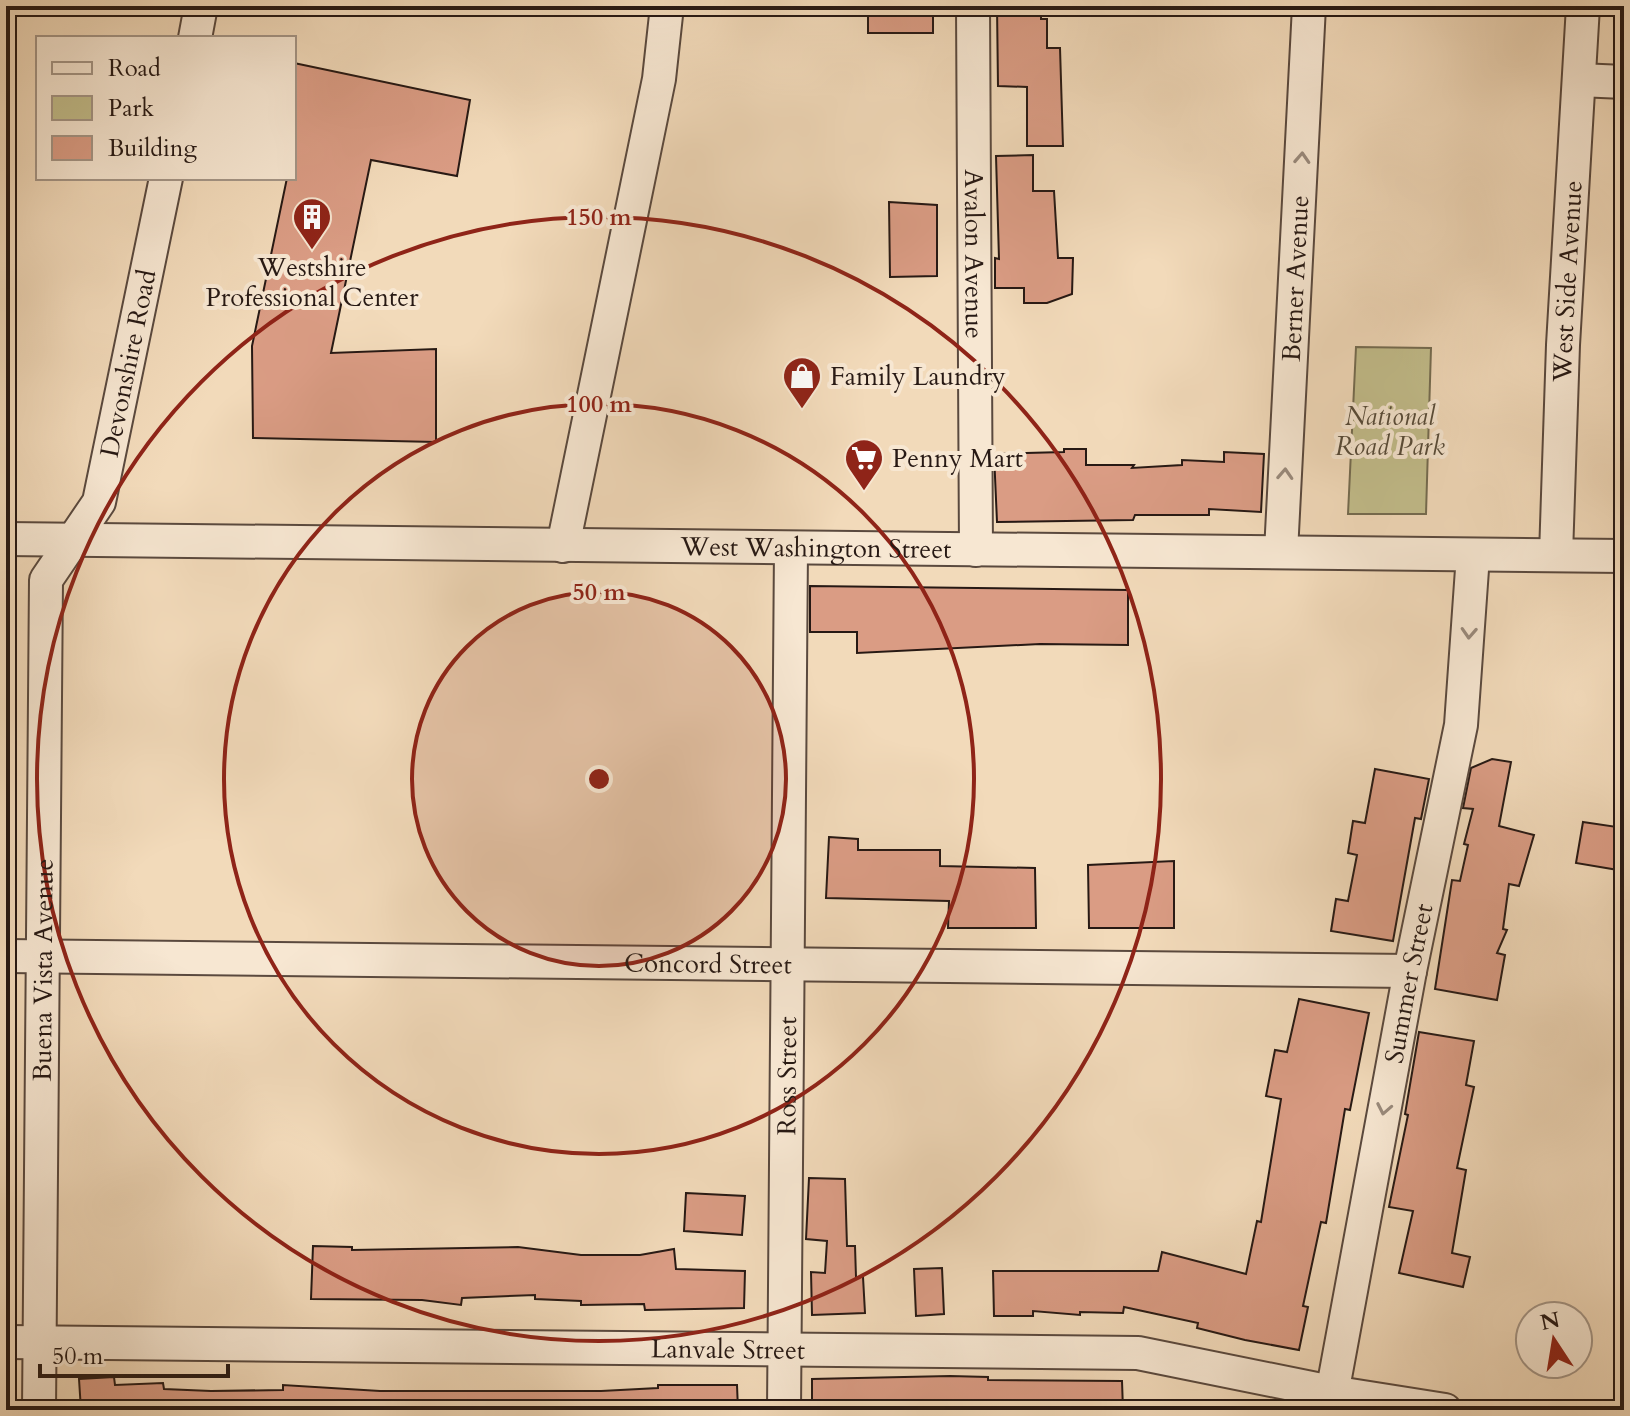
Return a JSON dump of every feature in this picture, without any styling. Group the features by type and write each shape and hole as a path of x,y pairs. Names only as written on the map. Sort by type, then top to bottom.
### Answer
{"street":[{"path":"195,36 201,6"},
{"path":"563,546 659,79 667,6"},
{"name":"Avalon Avenue","path":"973,6 976,550"},
{"name":"Berner Avenue","path":"1281,552 1309,6"},
{"name":"West Side Avenue","path":"1556,555 1563,345 1583,6"},
{"path":"1579,80 1624,82"},
{"name":"Devonshire Road","path":"73,540 99,502 166,180"},
{"name":"West Washington Street","path":"6,539 1624,556"},
{"name":"Buena Vista Avenue","path":"39,1410 46,580 73,540"},
{"name":"Ross Street","path":"784,1410 791,548"},
{"name":"Summer Street","path":"1330,1401 1410,971 1461,725 1473,555"},
{"name":"Concord Street","path":"6,956 1410,971"},
{"name":"Lanvale Street","path":"6,1342 1138,1353 1330,1401 1445,1410"}],"green space":[{"name":"National Road Park","path":"1356,347 1431,348 1426,514 1348,514"}],"building":[{"path":"868,6 933,6 933,33 868,33"},
{"path":"997,6 1041,6 1041,19 1047,19 1047,48 1060,48 1063,146 1027,146 1027,87 998,86"},
{"name":"Westshire Professional Center","path":"296,63 470,100 457,176 371,160 331,353 436,349 436,442 253,438 252,346 287,180 296,180"},
{"path":"1033,155 1033,191 1054,191 1058,258 1073,258 1072,294 1047,303 1024,303 1024,288 995,288 995,258 999,259 996,156"},
{"path":"889,202 937,205 937,276 890,277"},
{"path":"1064,449 1086,449 1086,465 1134,465 1132,468 1182,465 1182,460 1224,462 1224,452 1264,454 1261,512 1209,509 1209,515 1135,515 1133,520 997,522 994,454 1064,452"},
{"path":"810,586 1128,590 1128,645 1040,644 857,653 857,632 810,632"},
{"path":"1492,759 1511,762 1499,826 1534,835 1519,886 1509,884 1503,929 1507,930 1497,953 1505,955 1497,1000 1435,989 1452,880 1460,881 1468,845 1464,844 1473,809 1463,808 1471,768"},
{"path":"1375,769 1429,779 1421,819 1415,818 1393,941 1331,931 1336,899 1348,901 1357,855 1348,853 1353,821 1365,823"},
{"path":"1583,822 1624,828 1624,871 1576,863"},
{"path":"829,837 858,839 858,850 940,850 940,866 1035,868 1036,928 948,928 949,901 826,898"},
{"path":"1174,861 1174,928 1089,928 1088,865"},
{"path":"1299,999 1369,1013 1350,1110 1345,1109 1326,1223 1321,1222 1303,1306 1308,1307 1299,1350 1245,1340 1197,1328 1198,1323 1124,1307 1123,1313 1080,1312 1080,1315 1033,1311 1033,1316 994,1316 993,1271 1158,1271 1162,1252 1246,1274 1257,1221 1261,1222 1281,1099 1266,1096 1275,1050 1287,1052"},
{"path":"1419,1032 1474,1041 1466,1085 1474,1087 1457,1168 1466,1170 1452,1253 1470,1257 1463,1287 1399,1273 1413,1211 1389,1207 1408,1115 1405,1114"},
{"path":"809,1178 845,1179 847,1246 855,1246 856,1277 863,1277 865,1313 812,1315 811,1272 825,1273 827,1241 806,1239"},
{"path":"686,1193 745,1196 742,1235 684,1231"},
{"path":"313,1246 352,1247 352,1250 518,1247 581,1255 640,1255 674,1249 676,1269 745,1271 744,1308 645,1310 644,1304 581,1305 581,1301 535,1299 535,1295 462,1298 461,1305 422,1300 311,1299"},
{"path":"942,1268 944,1314 916,1316 914,1269"},
{"path":"114,1377 115,1385 163,1383 164,1389 211,1391 283,1390 283,1385 380,1391 601,1391 658,1388 658,1385 737,1385 738,1410 81,1410 79,1379"},
{"path":"988,1377 988,1380 1122,1381 1123,1410 812,1410 812,1379"}],"place":[{"name":"Westshire Professional Center","path":"312,251"},
{"name":"Family Laundry","path":"802,410"},
{"name":"Penny Mart","path":"864,492"}]}
